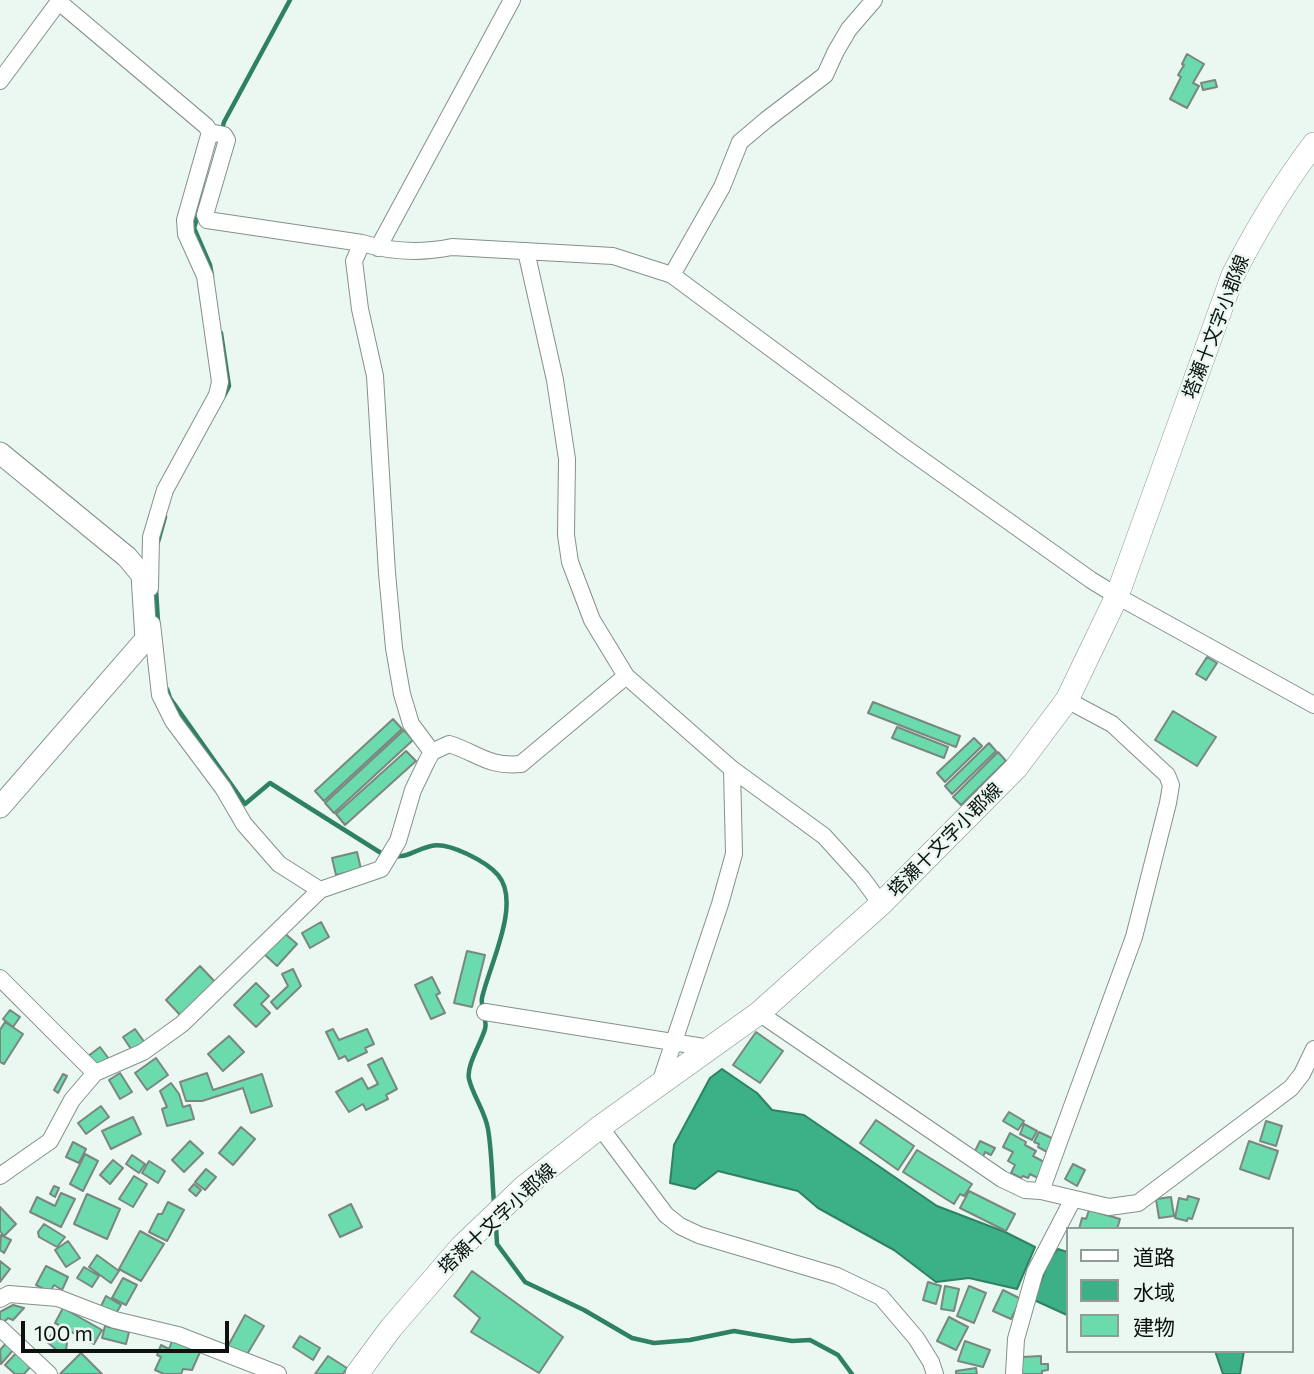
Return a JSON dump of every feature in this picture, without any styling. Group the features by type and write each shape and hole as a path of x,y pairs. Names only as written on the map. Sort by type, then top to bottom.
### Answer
{"main road":[{"name":"塔瀬十文字小郡線","path":"357,1374 391,1328 461,1247 524,1187 600,1127 759,1013 881,904 1016,768 1067,700 1117,596 1233,275 1262,218 1314,144"}],"street":[{"path":"378,248 512,0"},
{"path":"672,275 722,187 740,142 825,75 835,51 849,29 874,0"},
{"path":"0,81 60,1 210,132 224,135 226,140 205,215 207,219 362,243 378,248 431,252 452,247 613,256 672,275 915,455 1117,596 1314,705"},
{"path":"0,807 146,639 151,537 165,490 217,396 220,382 205,276 186,234 185,220 210,132"},
{"path":"362,243 354,261 360,309 376,376 394,648 402,694 411,724 432,752"},
{"path":"526,251 555,380 567,459 566,535 570,562 592,620 626,676 732,769 824,836 863,878 881,904"},
{"path":"0,453 127,557 142,575 160,695 173,721 223,788 244,824 279,864 320,890"},
{"path":"0,1176 50,1141 72,1100 95,1073 143,1052 182,1024 320,890 381,869 398,841 413,790 432,752 449,744 479,759 507,765 521,764 626,676"},
{"path":"1041,1191 1134,937 1171,785 1167,775 1112,724 1067,700"},
{"path":"659,1084 734,854 732,769"},
{"path":"0,978 95,1073"},
{"path":"485,1012 710,1048"},
{"path":"759,1013 1002,1179 1025,1190 1041,1191 1109,1207 1138,1203 1291,1087 1302,1074 1314,1049"},
{"path":"600,1127 666,1215 680,1226 699,1235 837,1276 881,1297 916,1338 932,1362 935,1374"},
{"path":"1014,1374 1016,1339 1035,1272 1073,1199"},
{"path":"0,1299 9,1294 58,1298 115,1320 178,1335 278,1374"},
{"path":"0,1328 49,1374"}],"water":[{"path":"722,1069 757,1093 772,1110 804,1115 937,1206 1005,1232 1035,1247 1017,1289 969,1278 936,1282 894,1250 818,1208 798,1191 718,1171 695,1189 670,1183 674,1145 710,1078"},
{"path":"1058,1249 1066,1252 1066,1315 1034,1300 1050,1258"},
{"path":"1216,1353 1244,1353 1240,1374 1223,1374"}],"building":[{"path":"1187,54 1204,64 1193,83 1199,86 1187,108 1170,99 1181,77 1178,75"},
{"path":"1215,80 1217,87 1203,90 1201,83"},
{"path":"1207,657 1217,663 1206,680 1196,674"},
{"path":"873,702 960,736 956,747 868,713"},
{"path":"1173,711 1216,737 1197,766 1155,740"},
{"path":"393,719 402,729 324,801 315,791"},
{"path":"897,727 948,747 944,758 892,738"},
{"path":"404,730 413,740 334,813 325,803"},
{"path":"974,738 982,746 945,782 937,773"},
{"path":"989,743 996,751 952,794 945,786"},
{"path":"406,751 416,761 345,825 336,814"},
{"path":"998,752 1006,761 961,805 953,797"},
{"path":"357,852 361,869 336,875 332,858"},
{"path":"321,922 329,937 310,948 302,933"},
{"path":"282,931 297,944 277,966 263,953"},
{"path":"467,951 485,955 472,1007 454,1003"},
{"path":"200,966 216,983 181,1016 166,1000"},
{"path":"293,969 301,986 277,1009 271,1002 288,986 282,974"},
{"path":"432,977 440,993 436,995 445,1013 431,1019 415,985"},
{"path":"256,983 269,996 261,1004 270,1013 256,1027 234,1005"},
{"path":"10,1010 20,1017 13,1027 3,1019"},
{"path":"5,1022 23,1034 4,1064 0,1062 0,1030"},
{"path":"135,1029 145,1043 133,1052 123,1037"},
{"path":"333,1029 339,1040 367,1029 374,1044 365,1048 367,1052 348,1061 345,1056 339,1059 326,1032"},
{"path":"756,1032 783,1051 760,1083 733,1065"},
{"path":"229,1036 244,1052 223,1071 208,1054"},
{"path":"100,1047 109,1059 96,1069 87,1057"},
{"path":"156,1058 168,1075 147,1090 135,1073"},
{"path":"382,1058 397,1089 386,1095 388,1099 366,1110 363,1104 349,1112 336,1092 362,1078 368,1089 378,1084 368,1065"},
{"path":"120,1073 132,1092 120,1099 109,1080"},
{"path":"207,1073 213,1090 262,1074 272,1106 251,1113 243,1088 202,1101 186,1101 180,1082"},
{"path":"63,1074 67,1076 58,1093 54,1090"},
{"path":"171,1083 179,1094 183,1107 190,1105 194,1119 167,1126 162,1109 167,1107 160,1091"},
{"path":"101,1106 109,1117 86,1134 78,1123"},
{"path":"1009,1112 1024,1121 1018,1130 1003,1121"},
{"path":"133,1117 141,1134 111,1149 102,1131"},
{"path":"876,1120 914,1146 898,1170 860,1143"},
{"path":"1266,1121 1282,1126 1276,1146 1260,1141"},
{"path":"1024,1124 1037,1131 1032,1140 1020,1134"},
{"path":"241,1127 255,1139 233,1165 219,1153"},
{"path":"1039,1132 1056,1140 1049,1153 1034,1142"},
{"path":"1010,1133 1026,1142 1025,1145 1036,1151 1033,1156 1046,1163 1038,1178 1030,1174 1028,1178 1021,1178 1011,1173 1015,1165 1008,1161 1013,1152 1003,1147"},
{"path":"190,1141 203,1153 184,1172 172,1160"},
{"path":"980,1141 995,1148 991,1155 985,1152 983,1157 974,1153"},
{"path":"1249,1141 1278,1151 1269,1179 1240,1169"},
{"path":"73,1142 86,1149 79,1163 66,1157"},
{"path":"917,1150 972,1184 964,1196 960,1194 954,1204 903,1172"},
{"path":"85,1154 98,1161 83,1191 70,1184"},
{"path":"132,1155 145,1164 139,1173 126,1164"},
{"path":"113,1160 123,1168 110,1184 100,1175"},
{"path":"149,1161 165,1171 158,1183 142,1173"},
{"path":"1073,1164 1085,1170 1077,1186 1065,1179"},
{"path":"206,1169 216,1177 205,1190 195,1182"},
{"path":"134,1176 147,1184 133,1207 119,1199"},
{"path":"194,1184 201,1190 196,1196 189,1190"},
{"path":"54,1186 59,1188 55,1197 50,1194"},
{"path":"969,1191 1015,1214 1006,1231 960,1208"},
{"path":"61,1193 75,1199 61,1227 30,1212 37,1197 55,1206"},
{"path":"87,1194 120,1209 107,1239 74,1224"},
{"path":"1188,1196 1199,1199 1192,1219 1188,1218 1187,1221 1175,1218 1179,1198 1187,1200"},
{"path":"1171,1197 1174,1216 1159,1218 1156,1199"},
{"path":"168,1202 184,1210 167,1241 149,1232"},
{"path":"351,1204 362,1227 340,1237 329,1215"},
{"path":"0,1207 16,1224 4,1236 0,1231"},
{"path":"1089,1210 1120,1219 1118,1227 1080,1227 1082,1218 1086,1219"},
{"path":"44,1224 65,1237 57,1247 39,1237 38,1232"},
{"path":"140,1231 164,1244 141,1281 119,1269"},
{"path":"1,1235 11,1240 4,1253 0,1250"},
{"path":"68,1241 80,1258 66,1267 55,1250"},
{"path":"97,1255 119,1271 111,1283 89,1267"},
{"path":"0,1261 10,1269 0,1282"},
{"path":"46,1266 68,1277 62,1290 54,1285 50,1292 36,1285"},
{"path":"84,1267 99,1276 92,1287 77,1278"},
{"path":"472,1271 563,1337 539,1373 471,1332 480,1318 454,1296"},
{"path":"123,1278 137,1285 126,1305 112,1298"},
{"path":"928,1282 941,1286 936,1304 923,1300"},
{"path":"945,1286 959,1289 954,1311 941,1309"},
{"path":"969,1286 986,1293 974,1323 957,1316"},
{"path":"1003,1290 1021,1299 1011,1319 993,1311"},
{"path":"106,1296 121,1305 115,1315 101,1306"},
{"path":"13,1305 24,1308 13,1320 8,1318 3,1323 0,1320 0,1312"},
{"path":"63,1308 102,1330 94,1344 55,1323"},
{"path":"245,1315 264,1326 246,1356 228,1346"},
{"path":"949,1317 968,1327 956,1350 937,1341"},
{"path":"105,1326 129,1332 126,1344 102,1338"},
{"path":"54,1332 67,1343 66,1350 59,1352 46,1341"},
{"path":"300,1336 320,1348 313,1360 293,1347"},
{"path":"172,1341 200,1352 192,1370 183,1369 181,1374 164,1374 155,1370 161,1357 157,1355 161,1345 169,1349"},
{"path":"965,1341 990,1350 983,1367 958,1361"},
{"path":"7,1342 15,1348 1,1364 0,1350"},
{"path":"18,1351 33,1364 24,1374 15,1374 5,1365"},
{"path":"81,1353 102,1374 60,1374"},
{"path":"328,1356 347,1368 343,1374 315,1374"},
{"path":"1041,1356 1041,1364 1048,1364 1048,1370 1042,1371 1042,1374 1022,1374 1022,1357"},
{"path":"976,1368 977,1374 956,1374 956,1371"}],"waterway":[{"path":"221,133 224,122 290,0"},
{"path":"199,212 194,228 212,276"},
{"path":"221,333 229,386 224,396"},
{"path":"158,542 165,517"},
{"path":"156,589 158,622"},
{"path":"167,689 170,698 245,804 270,783 381,853 402,856 438,845 476,859 498,875 507,902 505,918 482,998 485,1029 469,1074 488,1129 494,1203"},
{"path":"496,1226 497,1244 525,1282 584,1310 632,1338 654,1343 690,1340 734,1331 792,1341 810,1340 838,1355 852,1374"}]}
